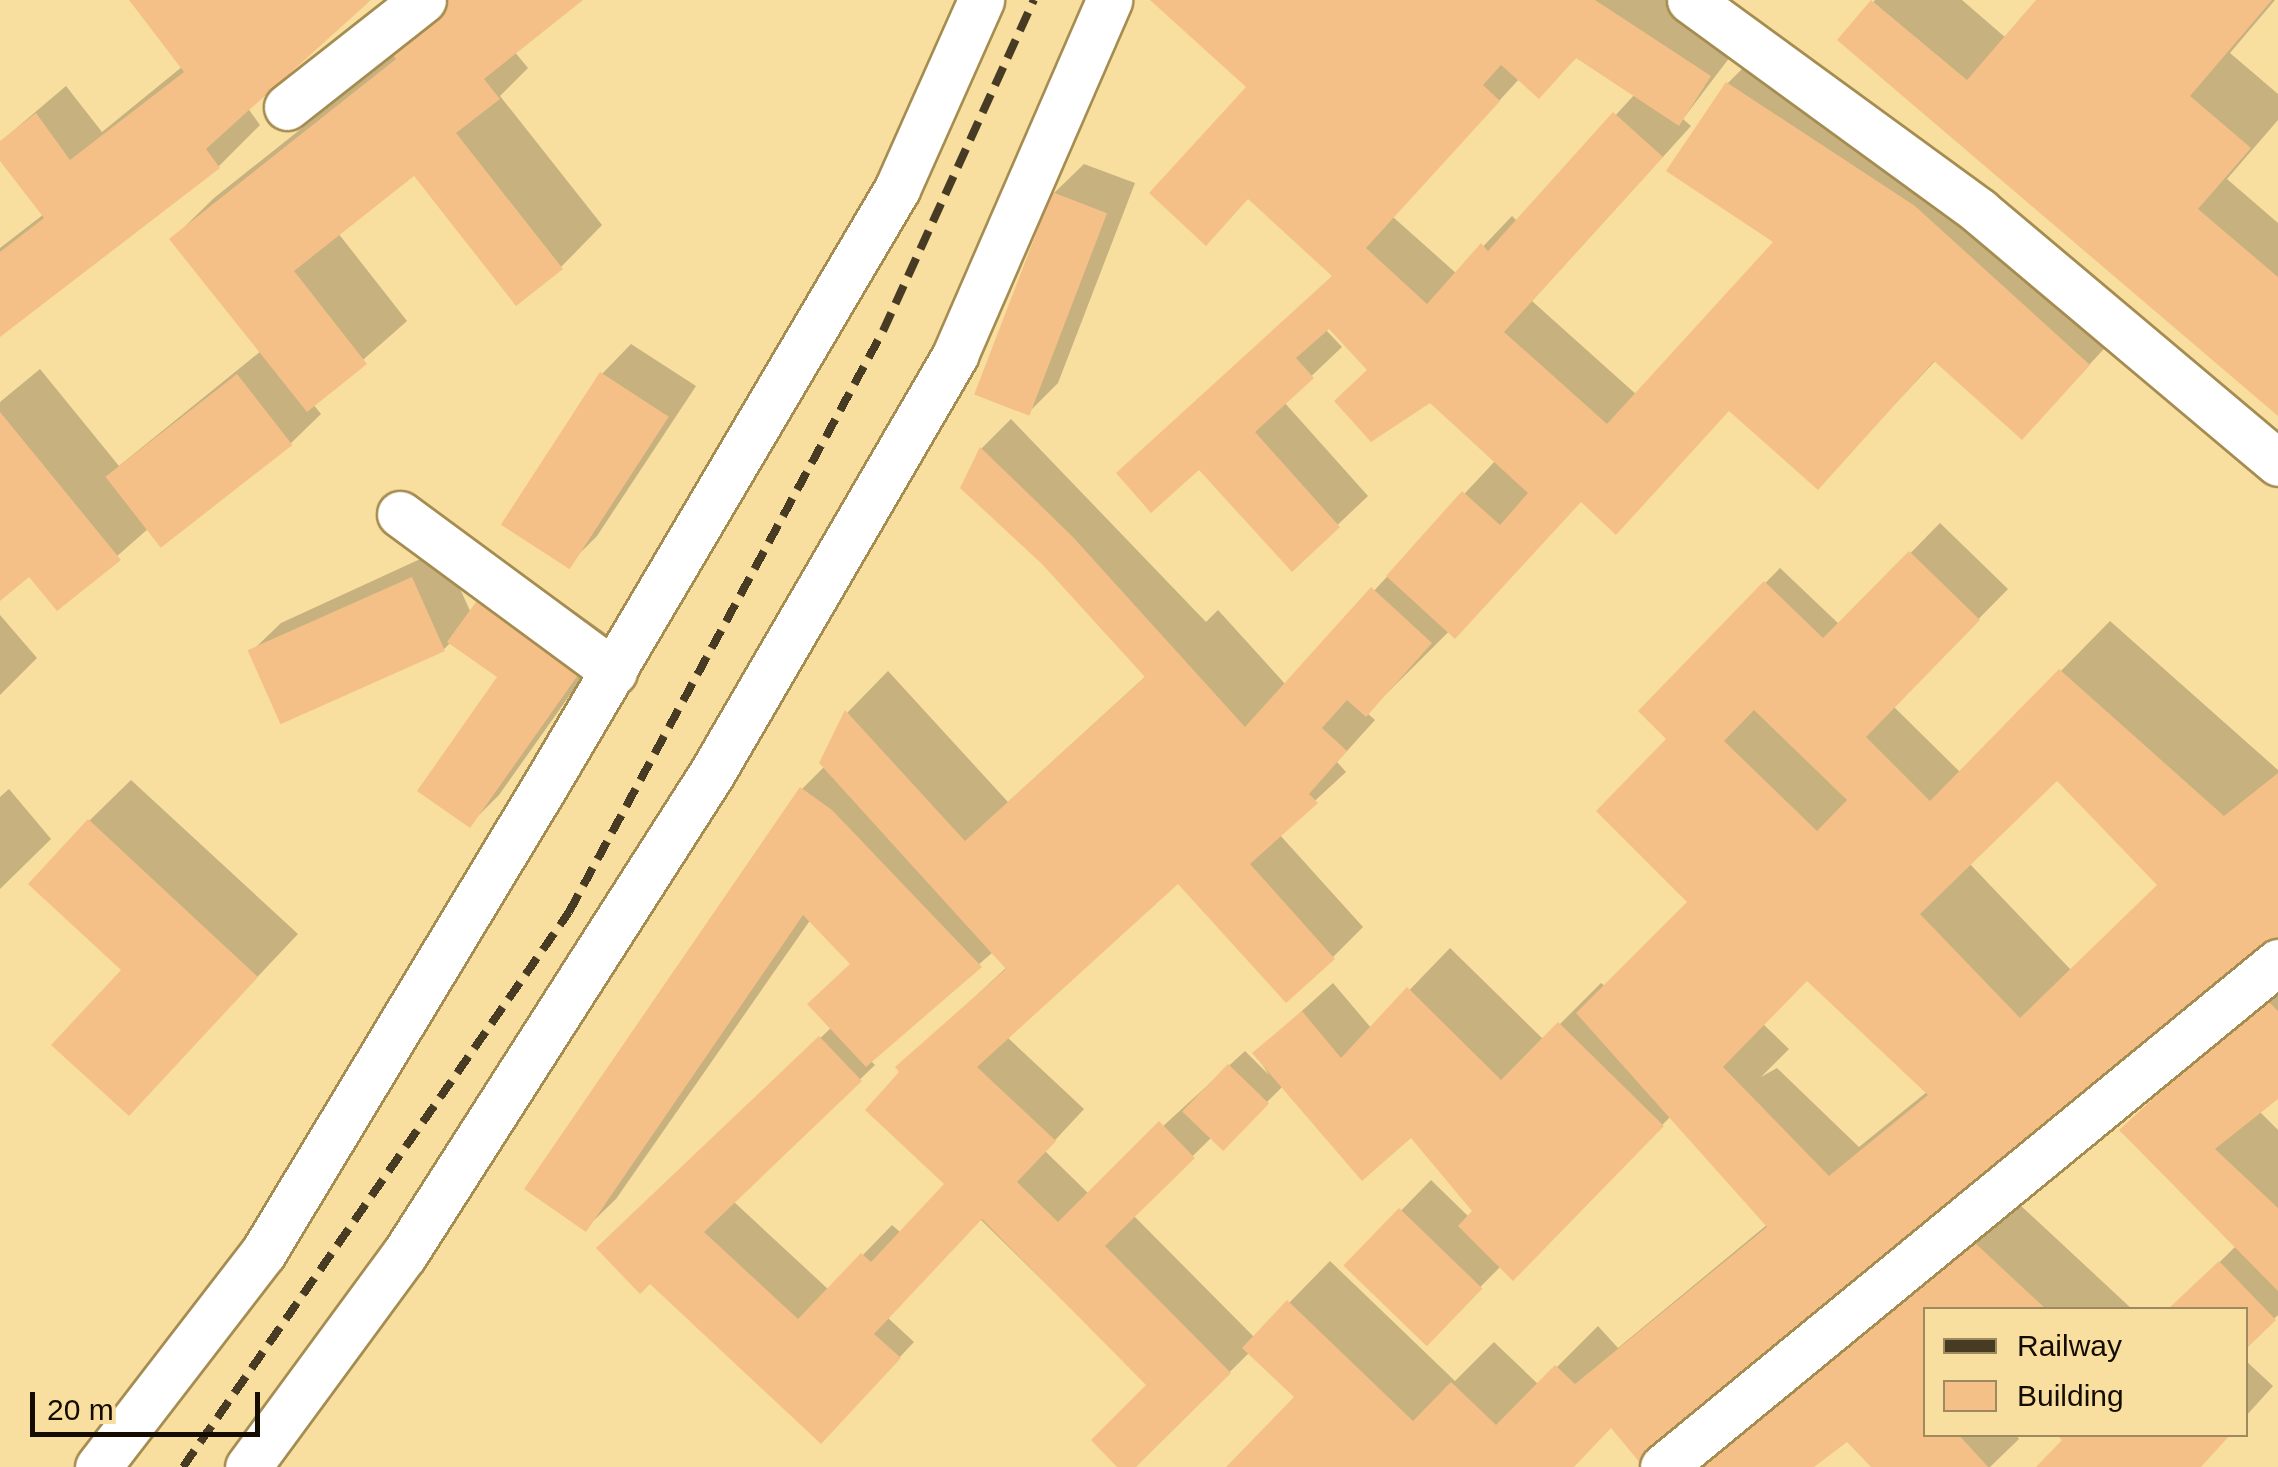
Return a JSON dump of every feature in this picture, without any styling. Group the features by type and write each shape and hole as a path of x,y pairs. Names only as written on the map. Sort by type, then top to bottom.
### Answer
{"lane":[{"path":"287,108 423,0"},
{"path":"98,1467 263,1252 614,672 898,189 981,0"},
{"path":"248,1467 404,1255 712,773 956,354 1109,0"},
{"path":"1690,0 1979,211 2278,463"},
{"path":"400,514 614,672"},
{"path":"1663,1467 2278,962"}],"building":[{"path":"129,0 371,0 206,149 220,168 0,337 0,252 44,218 0,161 0,141 36,113 70,160 184,72"},
{"path":"442,0 583,0 484,79 500,99 456,133 563,269 516,306 414,176 294,271 367,364 307,412 169,239 396,59 386,45"},
{"path":"1150,0 1595,0 1711,76 1679,126 1576,58 1539,99 1501,65 1483,85 1500,101 1366,248 1427,304 1481,243 1488,251 1613,112 1663,157 1504,332 1607,424 1773,242 1666,171 1726,82 1915,206 2090,365 2022,440 1934,361 1818,490 1729,411 1616,535 1581,502 1455,639 1386,576 1462,491 1500,525 1528,493 1430,403 1371,442 1334,401 1367,370 1329,329 1296,358 1314,378 1255,432 1340,527 1292,572 1199,470 1151,513 1116,473 1332,276 1248,199 1206,246 1149,193 1246,87"},
{"path":"1871,0 1967,80 2036,0 2272,0 2190,96 2251,148 2198,209 2278,277 2278,416 1837,40"},
{"path":"1052,192 1107,213 1029,416 974,395"},
{"path":"600,372 669,417 570,569 501,525"},
{"path":"237,374 292,445 161,548 105,477"},
{"path":"0,412 121,560 57,611 29,577 0,601"},
{"path":"980,447 1072,536 1245,727 1371,587 1432,643 1366,717 1347,700 1322,728 1347,751 1309,794 1318,803 1250,864 1335,959 1286,1003 1178,884 977,1067 1056,1141 1017,1182 1058,1222 1159,1121 1195,1158 1105,1246 1231,1373 1136,1467 1117,1467 1091,1440 1146,1385 982,1219 874,1334 901,1358 821,1444 650,1284 640,1294 596,1248 819,1036 862,1081 704,1232 798,1319 861,1253 871,1262 944,1184 865,1110 899,1072 895,1067 1006,969 819,763 845,710 965,841 1145,677 1042,564 960,488"},
{"path":"1909,551 1980,620 1866,737 1930,801 2059,669 2224,816 2278,773 2278,937 1641,1464 1611,1428 1574,1467 1226,1467 1294,1397 1242,1348 1287,1300 1413,1421 1451,1382 1496,1425 1555,1365 1575,1384 1767,1227 1576,1013 1687,902 1596,811 1666,739 1638,711 1764,581 1823,638","holes":["1754,710 1847,800 1817,831 1724,741","2057,781 2157,885 2020,1018 1920,914","1807,981 1928,1095 1829,1176 1723,1067"]},
{"path":"412,577 445,651 281,724 248,650"},
{"path":"481,595 583,668 470,828 417,791 497,677 447,642"},
{"path":"800,787 832,810 982,967 866,1067 807,1004 850,964 803,915 586,1232 524,1189"},
{"path":"88,819 258,977 129,1116 51,1045 121,970 28,884"},
{"path":"1407,987 1501,1080 1558,1022 1664,1126 1513,1281 1458,1226 1472,1211 1411,1138 1362,1181 1252,1053 1302,1011 1341,1058"},
{"path":"2264,997 2278,1011 2278,1099 2215,1149 2278,1208 2278,1291 2119,1130"},
{"path":"1228,1064 1269,1104 1223,1151 1182,1111"},
{"path":"1399,1208 1482,1289 1427,1346 1343,1266"},
{"path":"1975,1243 2044,1307 1923,1307 1923,1437 1961,1437 1988,1467 1871,1467 1847,1442 1814,1467 1697,1467"},
{"path":"2219,1261 2276,1320 2248,1347 2248,1307 2170,1307"},
{"path":"2059,1437 2228,1437 2201,1467 2036,1467 2062,1440"}],"railway":[{"path":"183,1467 569,912 883,331 1034,0"}]}
